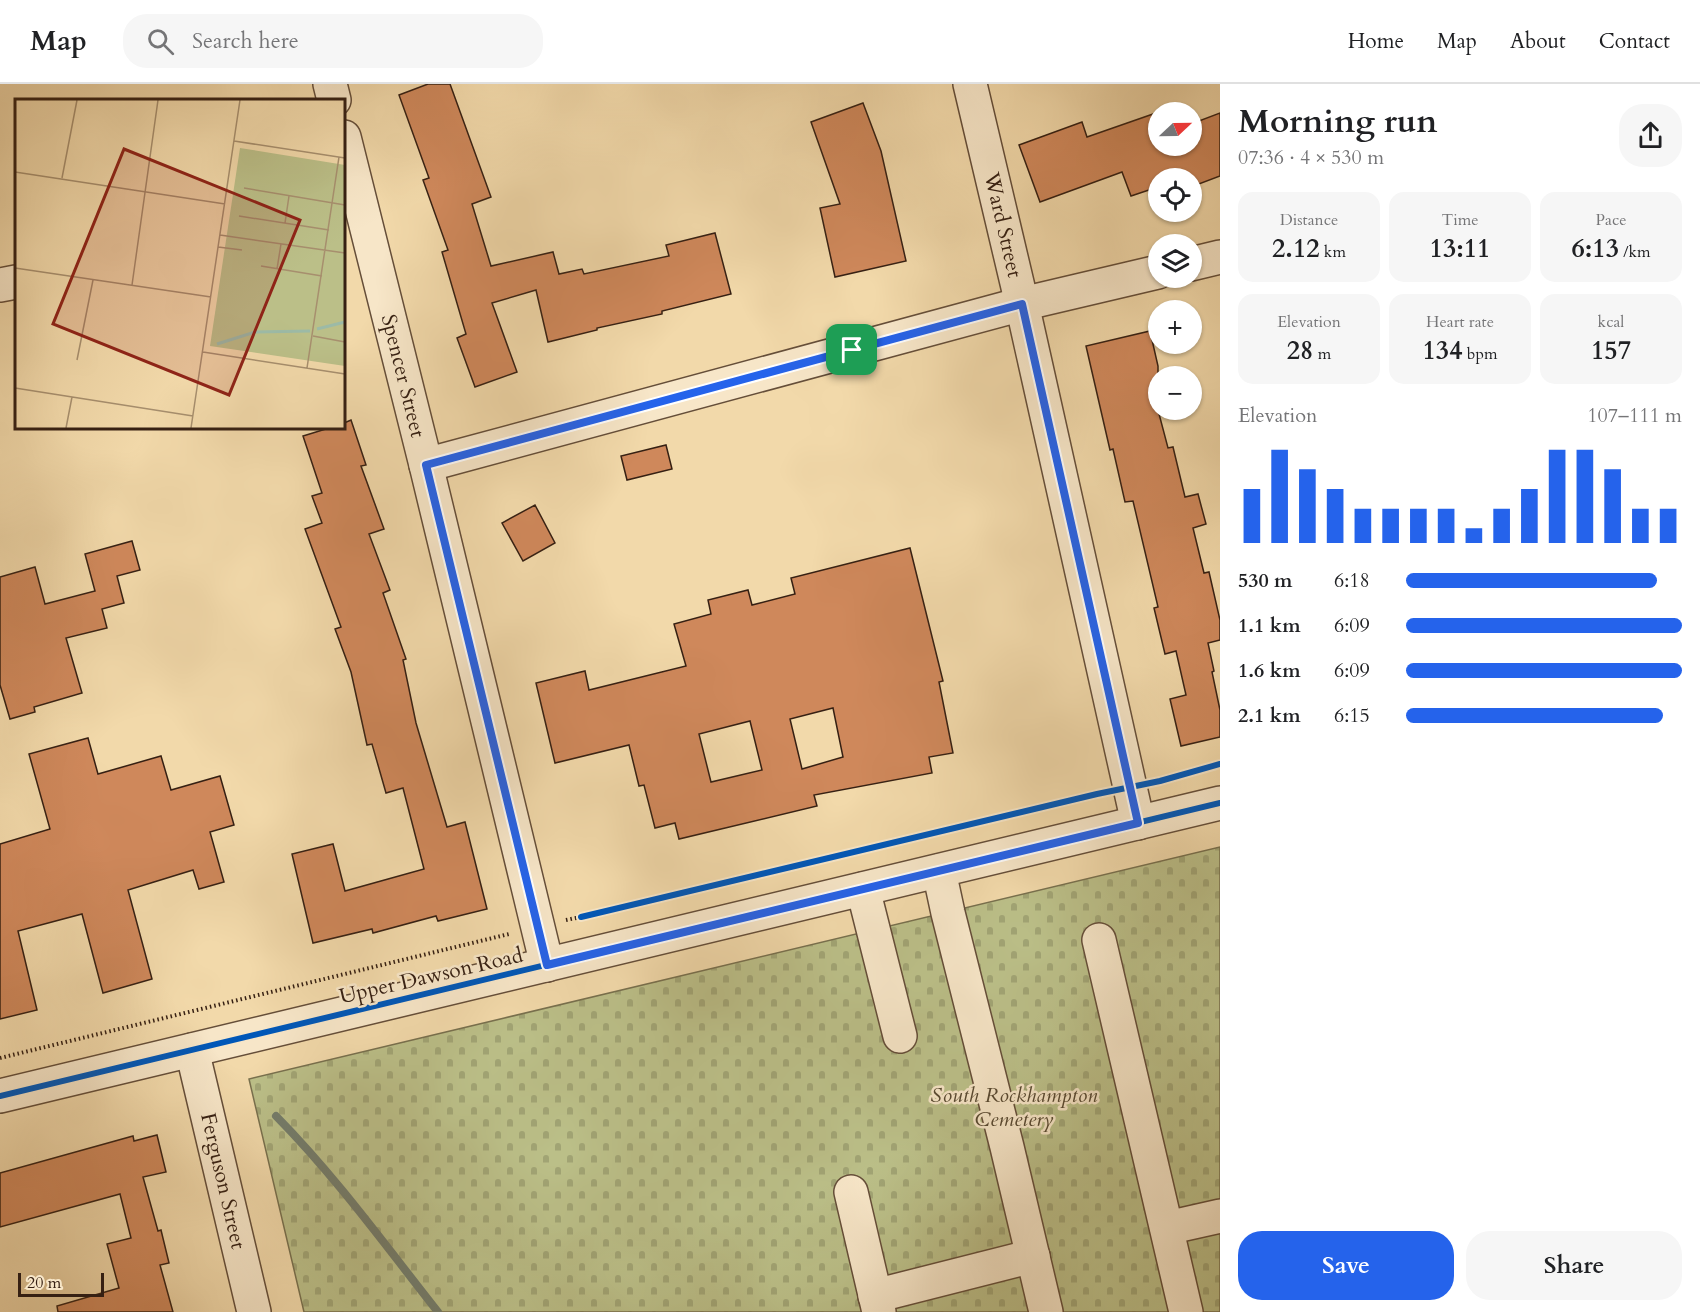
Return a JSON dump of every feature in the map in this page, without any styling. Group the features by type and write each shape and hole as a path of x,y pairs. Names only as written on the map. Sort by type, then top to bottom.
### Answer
{"street":[{"path":"330,84 334,99"},
{"name":"Ward Street","path":"970,84 1022,304 1138,823"},
{"name":"Spencer Street","path":"345,146 353,214 426,465 547,965"},
{"path":"1202,261 1220,257"},
{"path":"426,465 1022,304 1148,274"},
{"path":"0,285 15,282"},
{"name":"Upper Dawson Road","path":"0,1096 1220,803"},
{"path":"939,871 1046,1312"},
{"path":"863,889 900,1036"},
{"path":"1098,940 1186,1312"},
{"name":"Ferguson Street","path":"192,1050 254,1312"},
{"path":"851,1192 877,1304 1033,1256"},
{"path":"1167,1228 1220,1215"}],"path":[{"path":"0,1058 592,914"}],"green space":[{"name":"South Rockhampton Cemetery","path":"1220,847 1220,1312 304,1312 249,1079"}],"building":[{"path":"428,84 450,84 491,197 472,204 491,266 553,252 559,274 582,269 584,274 669,256 666,245 715,233 731,294 662,311 662,314 597,328 597,330 548,342 536,290 492,303 517,372 475,387 457,338 466,334 442,252 448,250 423,180 429,178 399,95"},
{"path":"863,103 881,151 906,261 835,277 820,208 840,204 811,122"},
{"path":"1220,113 1220,176 1202,183 1202,168 1148,168 1148,190 1131,196 1122,172 1040,202 1019,145 1082,122 1087,137 1148,116 1148,156 1202,156 1202,120"},
{"path":"1148,331 1148,354 1155,354 1158,366 1148,366 1148,420 1161,420 1168,448 1173,447 1185,497 1198,494 1206,524 1193,528 1204,573 1209,572 1220,620 1220,640 1208,643 1220,710 1220,737 1181,746 1170,699 1186,695 1176,651 1165,654 1154,608 1158,607 1133,501 1125,502 1113,449 1110,450 1086,346"},
{"path":"351,420 366,465 361,466 384,529 369,534 390,590 383,593 406,659 403,660 416,723 447,827 465,822 487,909 438,921 436,916 373,933 372,929 313,943 292,854 333,844 345,891 424,869 403,788 386,793 372,744 367,745 351,672 335,629 341,627 305,529 322,523 312,496 322,493 303,436 326,429 345,429 345,423"},
{"path":"666,445 672,469 627,480 621,456"},
{"path":"535,505 555,543 523,561 502,523"},
{"path":"132,541 140,570 117,576 124,603 102,609 107,628 66,638 82,693 34,707 35,712 10,719 0,685 0,577 35,567 45,604 95,591 85,554"},
{"path":"910,548 943,681 939,682 953,753 929,757 932,773 814,795 817,806 679,839 675,823 655,828 644,785 639,786 629,745 555,763 536,683 585,671 589,690 686,666 674,624 711,614 708,600 748,590 752,605 795,594 791,578","holes":["833,708 843,757 802,769 790,719","750,721 762,770 711,782 699,734"]},
{"path":"88,738 98,774 161,756 171,790 220,776 234,825 210,832 224,882 199,889 193,870 128,890 152,979 103,993 82,914 18,931 37,1010 0,1019 0,844 50,829 29,754"},
{"path":"157,1135 166,1172 143,1177 158,1231 161,1230 169,1263 160,1265 173,1312 58,1312 57,1306 119,1288 107,1244 131,1238 120,1194 0,1227 0,1173 133,1136 134,1141"}],"waterway":[{"path":"276,1116 340,1187 438,1312"}],"cycle path":[{"path":"581,917 1160,781 1220,764"},
{"path":"0,1096 1220,803"}],"route":[{"path":"1022,304 1138,823 547,965 426,465 852,350 1022,304"}]}
